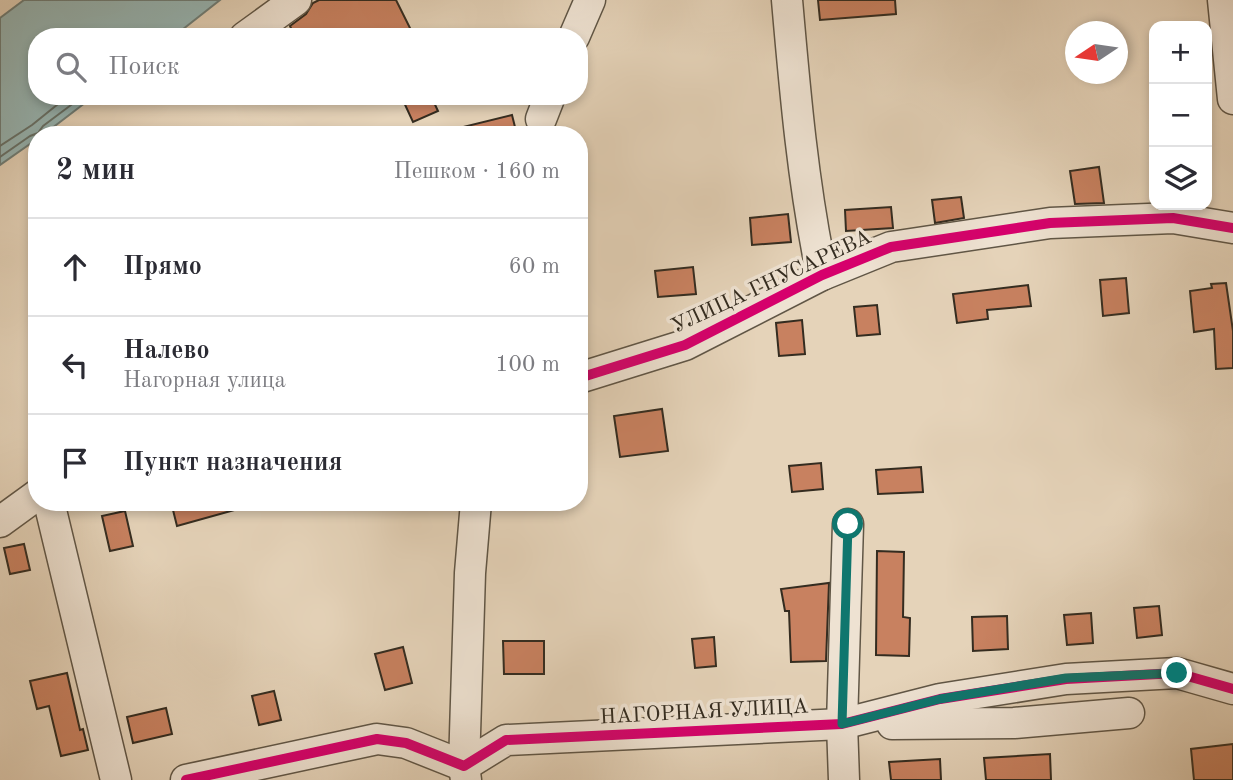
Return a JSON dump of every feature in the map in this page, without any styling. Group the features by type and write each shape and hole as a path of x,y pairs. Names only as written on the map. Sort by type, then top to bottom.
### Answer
{"street":[{"path":"257,28 296,0"},
{"path":"579,28 590,0"},
{"path":"787,0 814,238 822,275"},
{"path":"1223,0 1233,99"},
{"name":"УЛИЦА ГНУСАРЕВА","path":"588,375 685,345 822,275 891,247 1050,223 1173,218 1233,228"},
{"path":"0,522 28,502"},
{"path":"50,511 116,780"},
{"path":"186,780 377,739 406,743 465,773 470,573 475,511"},
{"path":"844,780 842,724 848,524"},
{"name":"НАГОРНАЯ УЛИЦА","path":"465,773 506,740 842,724 940,699 1066,678 1177,673 1233,689"},
{"path":"842,724 1014,723 1129,713"}],"water":[{"path":"24,0 220,0 184,28 28,28 28,105 82,105 55,126 28,126 28,145 0,165 0,18"}],"building":[{"path":"319,0 396,0 410,28 291,28 313,3"},
{"path":"818,0 895,0 896,14 820,20"},
{"path":"405,105 435,105 438,111 413,122"},
{"path":"512,115 515,126 467,126"},
{"path":"1099,167 1104,203 1075,204 1070,171"},
{"path":"961,197 964,218 935,223 932,200"},
{"path":"891,207 893,228 846,231 845,210"},
{"path":"788,214 791,242 752,245 750,218"},
{"path":"693,267 696,294 658,297 655,271"},
{"path":"1126,278 1129,313 1103,316 1100,280"},
{"path":"1226,283 1233,331 1233,368 1216,369 1214,329 1194,332 1190,291 1212,288 1211,284"},
{"path":"1028,285 1031,306 987,310 988,319 957,323 953,294"},
{"path":"877,305 880,334 857,336 854,307"},
{"path":"802,320 805,354 779,356 776,323"},
{"path":"662,409 668,451 620,457 614,416"},
{"path":"821,463 823,489 792,492 789,466"},
{"path":"921,467 923,492 878,494 876,470"},
{"path":"125,511 133,546 110,551 102,516"},
{"path":"173,511 231,511 177,526"},
{"path":"24,544 30,570 10,574 4,548"},
{"path":"877,551 904,552 903,617 910,618 909,656 876,655"},
{"path":"829,583 826,661 791,662 789,611 785,611 781,589"},
{"path":"1159,606 1162,635 1137,638 1134,608"},
{"path":"1091,613 1093,643 1067,645 1064,615"},
{"path":"1007,616 1008,649 973,651 972,617"},
{"path":"714,637 716,666 695,668 692,639"},
{"path":"503,641 544,641 544,674 504,674"},
{"path":"403,647 412,683 385,690 375,654"},
{"path":"67,673 80,730 83,729 88,750 61,756 49,706 37,709 30,681"},
{"path":"274,691 281,720 259,725 252,696"},
{"path":"166,708 172,734 133,743 127,717"},
{"path":"1233,744 1233,780 1194,780 1191,749"},
{"path":"1050,754 1051,780 986,780 984,758"},
{"path":"940,759 941,780 891,780 889,762"}],"cycle path":[{"path":"588,375 685,345 822,275 891,247 1050,223 1173,218 1233,228"},
{"path":"186,780 377,739 406,743 464,766 506,740 842,724 940,699 1066,679 1177,673 1233,689"}],"route":[{"path":"848,524 842,724 940,699 1066,678 1177,673"}]}
